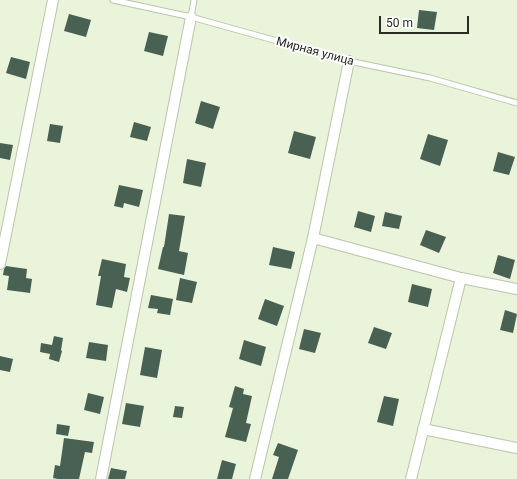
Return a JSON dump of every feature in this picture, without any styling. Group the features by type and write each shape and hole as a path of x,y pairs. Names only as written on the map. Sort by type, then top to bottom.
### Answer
{"street":[{"path":"0,264 53,0"},
{"path":"101,479 191,17"},
{"path":"255,479 313,238 349,61"},
{"path":"313,238 461,278 517,289"},
{"path":"411,479 461,278"},
{"path":"423,429 517,448"}],"lane":[{"name":"Мирная улица","path":"113,0 191,17 349,61 430,78 517,103"},
{"path":"191,17 194,0"}],"building":[{"path":"419,10 437,12 434,30 417,28"},
{"path":"69,14 91,20 86,37 64,31"},
{"path":"149,32 168,36 163,56 144,51"},
{"path":"11,57 30,62 26,79 6,73"},
{"path":"201,101 220,107 213,129 195,123"},
{"path":"134,122 151,127 147,141 130,137"},
{"path":"50,124 63,126 60,143 47,141"},
{"path":"294,131 316,137 310,159 288,153"},
{"path":"428,134 448,140 440,166 420,159"},
{"path":"0,143 13,145 10,160 0,158"},
{"path":"498,152 515,157 509,175 493,171"},
{"path":"187,159 206,163 201,187 183,183"},
{"path":"119,185 143,190 139,207 124,203 123,208 114,206"},
{"path":"358,211 375,216 371,232 354,227"},
{"path":"385,212 402,216 399,229 382,226"},
{"path":"169,214 185,216 179,251 188,253 184,275 158,269 164,247"},
{"path":"426,230 446,237 439,253 420,245"},
{"path":"273,247 295,252 291,269 269,265"},
{"path":"498,255 515,260 510,279 493,273"},
{"path":"102,259 126,264 124,277 130,278 127,292 116,289 112,308 96,305 101,276 98,276"},
{"path":"6,266 27,269 26,278 32,279 30,293 7,290 9,276 3,275"},
{"path":"180,278 197,282 192,303 176,300"},
{"path":"412,284 432,289 428,307 408,302"},
{"path":"151,295 173,299 170,315 157,313 158,309 148,308"},
{"path":"265,299 284,306 277,326 258,319"},
{"path":"505,310 517,314 513,333 500,330"},
{"path":"374,327 392,333 386,349 368,343"},
{"path":"304,329 321,333 315,353 299,349"},
{"path":"54,336 63,338 59,362 49,359 50,354 40,352 41,343 52,345"},
{"path":"244,340 266,347 261,366 239,359"},
{"path":"89,342 108,345 106,361 86,358"},
{"path":"145,347 162,350 157,378 140,375"},
{"path":"0,356 13,359 10,372 0,370"},
{"path":"235,386 244,389 243,394 252,396 246,423 251,424 246,442 225,437 233,408 229,407"},
{"path":"88,393 104,397 100,414 84,410"},
{"path":"384,396 399,399 393,426 377,422"},
{"path":"126,403 144,406 140,427 122,424"},
{"path":"175,406 184,407 182,418 173,417"},
{"path":"57,424 70,426 68,436 56,434"},
{"path":"64,438 94,442 92,453 85,452 79,479 53,478 55,465 60,466"},
{"path":"278,443 298,450 288,479 272,479 279,457 273,455"},
{"path":"222,460 236,464 232,479 217,479"},
{"path":"111,468 127,471 125,479 108,479"}]}
